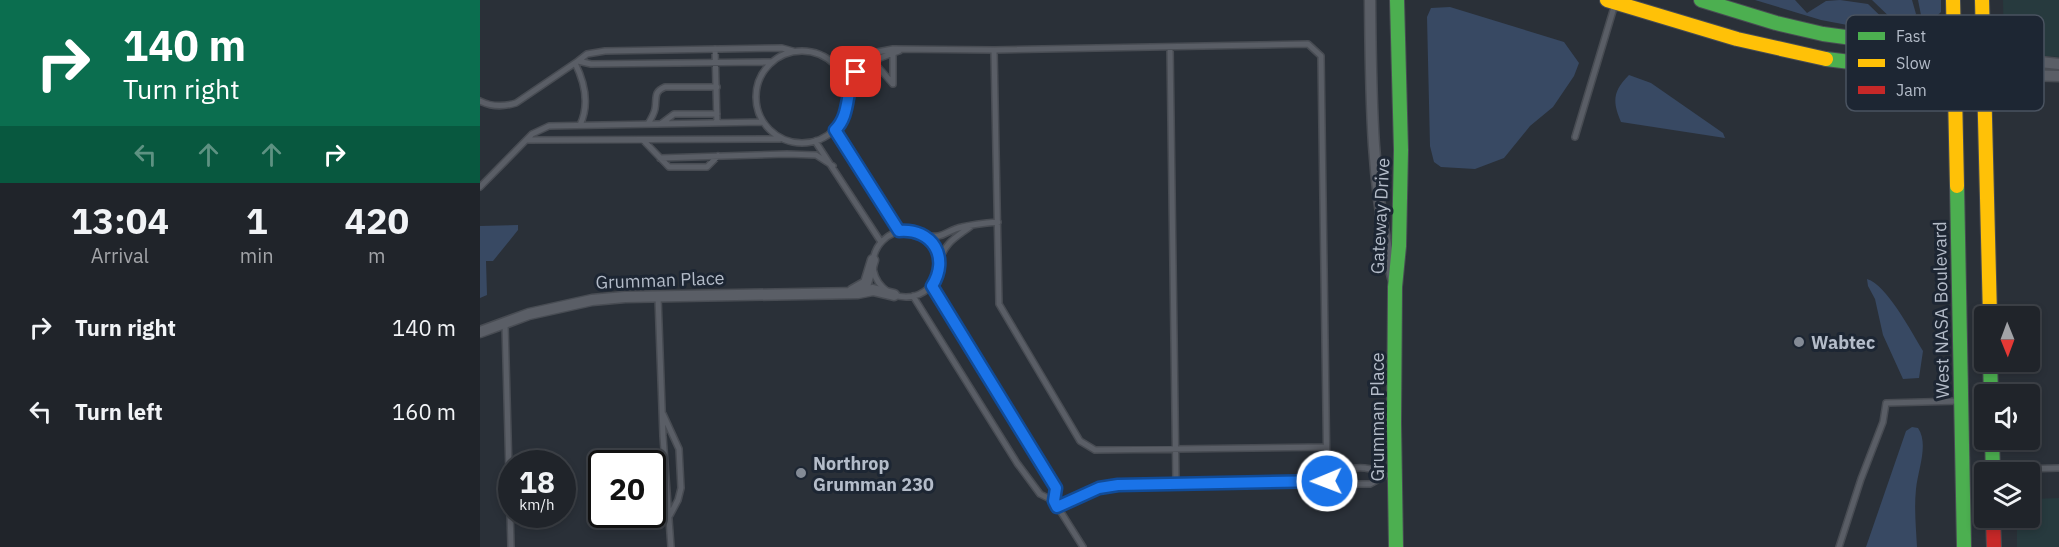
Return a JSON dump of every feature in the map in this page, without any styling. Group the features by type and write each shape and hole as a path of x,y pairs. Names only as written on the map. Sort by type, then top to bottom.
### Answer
{"main road":[{"name":"Gateway Drive","path":"1395,287 1399,246 1401,150 1397,0"},
{"path":"1701,0 1776,23 1846,37"},
{"name":"West NASA Boulevard","path":"1953,0 1954,15"},
{"path":"1983,0 1983,15"},
{"path":"1611,1 1756,43 1846,62"},
{"name":"West NASA Boulevard","path":"1956,111 1964,547"},
{"path":"1985,111 1989,306"},
{"name":"Grumman Place","path":"1395,287 1390,475 1396,547"},
{"path":"1994,528 1994,547"}],"street":[{"name":"Gateway Drive","path":"1370,0 1376,178 1380,218 1395,287"},
{"path":"2044,62 2059,64"},
{"path":"2044,76 2059,76"},
{"path":"846,293 866,283 873,260"},
{"name":"Grumman Place","path":"480,332 529,314 592,300 846,293 873,290 894,295"}],"lane":[{"path":"1575,137 1611,1"},
{"path":"480,101 488,105 504,106 516,103 586,54 605,51 782,48 814,52 844,66 855,64 872,53 904,50 1308,44 1321,56 1326,447 1330,481"},
{"path":"1170,47 1176,484"},
{"path":"715,49 717,123"},
{"path":"994,50 999,304 1080,441 1095,450 1326,447"},
{"path":"782,139 763,122 756,103 757,84 762,72 771,62 794,51"},
{"path":"527,140 782,139 793,142 815,141 841,124 847,106 850,82 856,72 893,51"},
{"path":"868,64 879,68 893,84 893,51"},
{"path":"576,62 591,64 771,62"},
{"path":"576,62 585,89 585,111 580,125"},
{"path":"832,62 846,83 848,96"},
{"path":"648,124 655,111 656,94 659,90 665,87 717,87"},
{"path":"662,123 674,114 717,114"},
{"path":"480,187 532,134 549,126 763,122"},
{"path":"835,130 899,231"},
{"path":"643,140 669,167 707,167 718,156"},
{"path":"815,141 881,242"},
{"path":"660,158 816,155 833,166"},
{"path":"972,225 950,240 943,248 939,270 932,286 923,292 914,297 894,295 877,281 873,271 873,260 881,242 886,237 899,231 915,232 935,238 946,235 959,227 972,225 998,222"},
{"path":"923,235 937,250 940,261"},
{"path":"932,286 1056,488 1054,501"},
{"path":"658,297 665,476 671,547"},
{"path":"914,297 1017,463 1041,494 1054,501 1083,547"},
{"path":"505,324 511,547"},
{"path":"1839,547 1861,479 1883,422 1886,403 1961,400"},
{"path":"662,412 679,449 681,488 678,500 670,514"},
{"path":"1330,481 1342,470 1353,468 1370,467 1390,475"},
{"path":"2040,469 2059,468"},
{"path":"1057,507 1099,488 1118,485 1330,481 1370,484 1390,475"}],"green space":[{"path":"2003,0 2059,0 2059,57 2044,56 2044,15 2003,15"},
{"path":"2059,498 2059,547 2017,547 2017,528 2040,528 2040,499"}],"water":[{"path":"1755,0 1795,0 1807,13 1826,1 1840,0 1868,4 1879,15 1846,15 1846,25 1821,20"},
{"path":"1872,0 1912,0 1915,15 1888,15"},
{"path":"1918,0 1941,0 1941,12 1938,15 1921,15"},
{"path":"1450,7 1564,42 1579,63 1574,76 1553,107 1530,126 1504,158 1475,169 1441,167 1434,162 1430,146 1427,17 1431,8"},
{"path":"1629,75 1651,83 1723,133 1725,138 1621,122 1615,102 1617,91"},
{"path":"518,225 518,230 493,261 486,261 487,295 480,298 480,226"},
{"path":"1867,279 1883,290 1891,300 1923,351 1919,378 1903,379 1883,335 1875,299"},
{"path":"1912,427 1918,428 1923,442 1915,496 1917,547 1866,547 1906,431"}],"traffic: fast":[{"path":"1396,547 1395,287 1399,246 1401,150 1397,0"},
{"path":"1701,0 1776,23 1846,37"},
{"path":"1826,59 1846,61"},
{"path":"1957,186 1964,547"},
{"path":"1990,372 1991,384"},
{"path":"1992,450 1993,462"}],"traffic: slow":[{"path":"1607,0 1737,39 1826,59"},
{"path":"1953,0 1953,15"},
{"path":"1982,0 1982,15"},
{"path":"1955,111 1957,186"},
{"path":"1985,111 1990,306"}],"traffic: jam":[{"path":"1993,528 1994,547"}],"place":[{"name":"Wabtec","path":"1799,342"},
{"name":"Northrop Grumman 230","path":"801,473"}],"route":[{"path":"856,72 850,82 847,106 841,124 835,130 899,231 923,235 937,250 940,261 939,270 932,286 1056,488 1054,501 1057,507 1099,488 1118,485 1327,481"}]}
